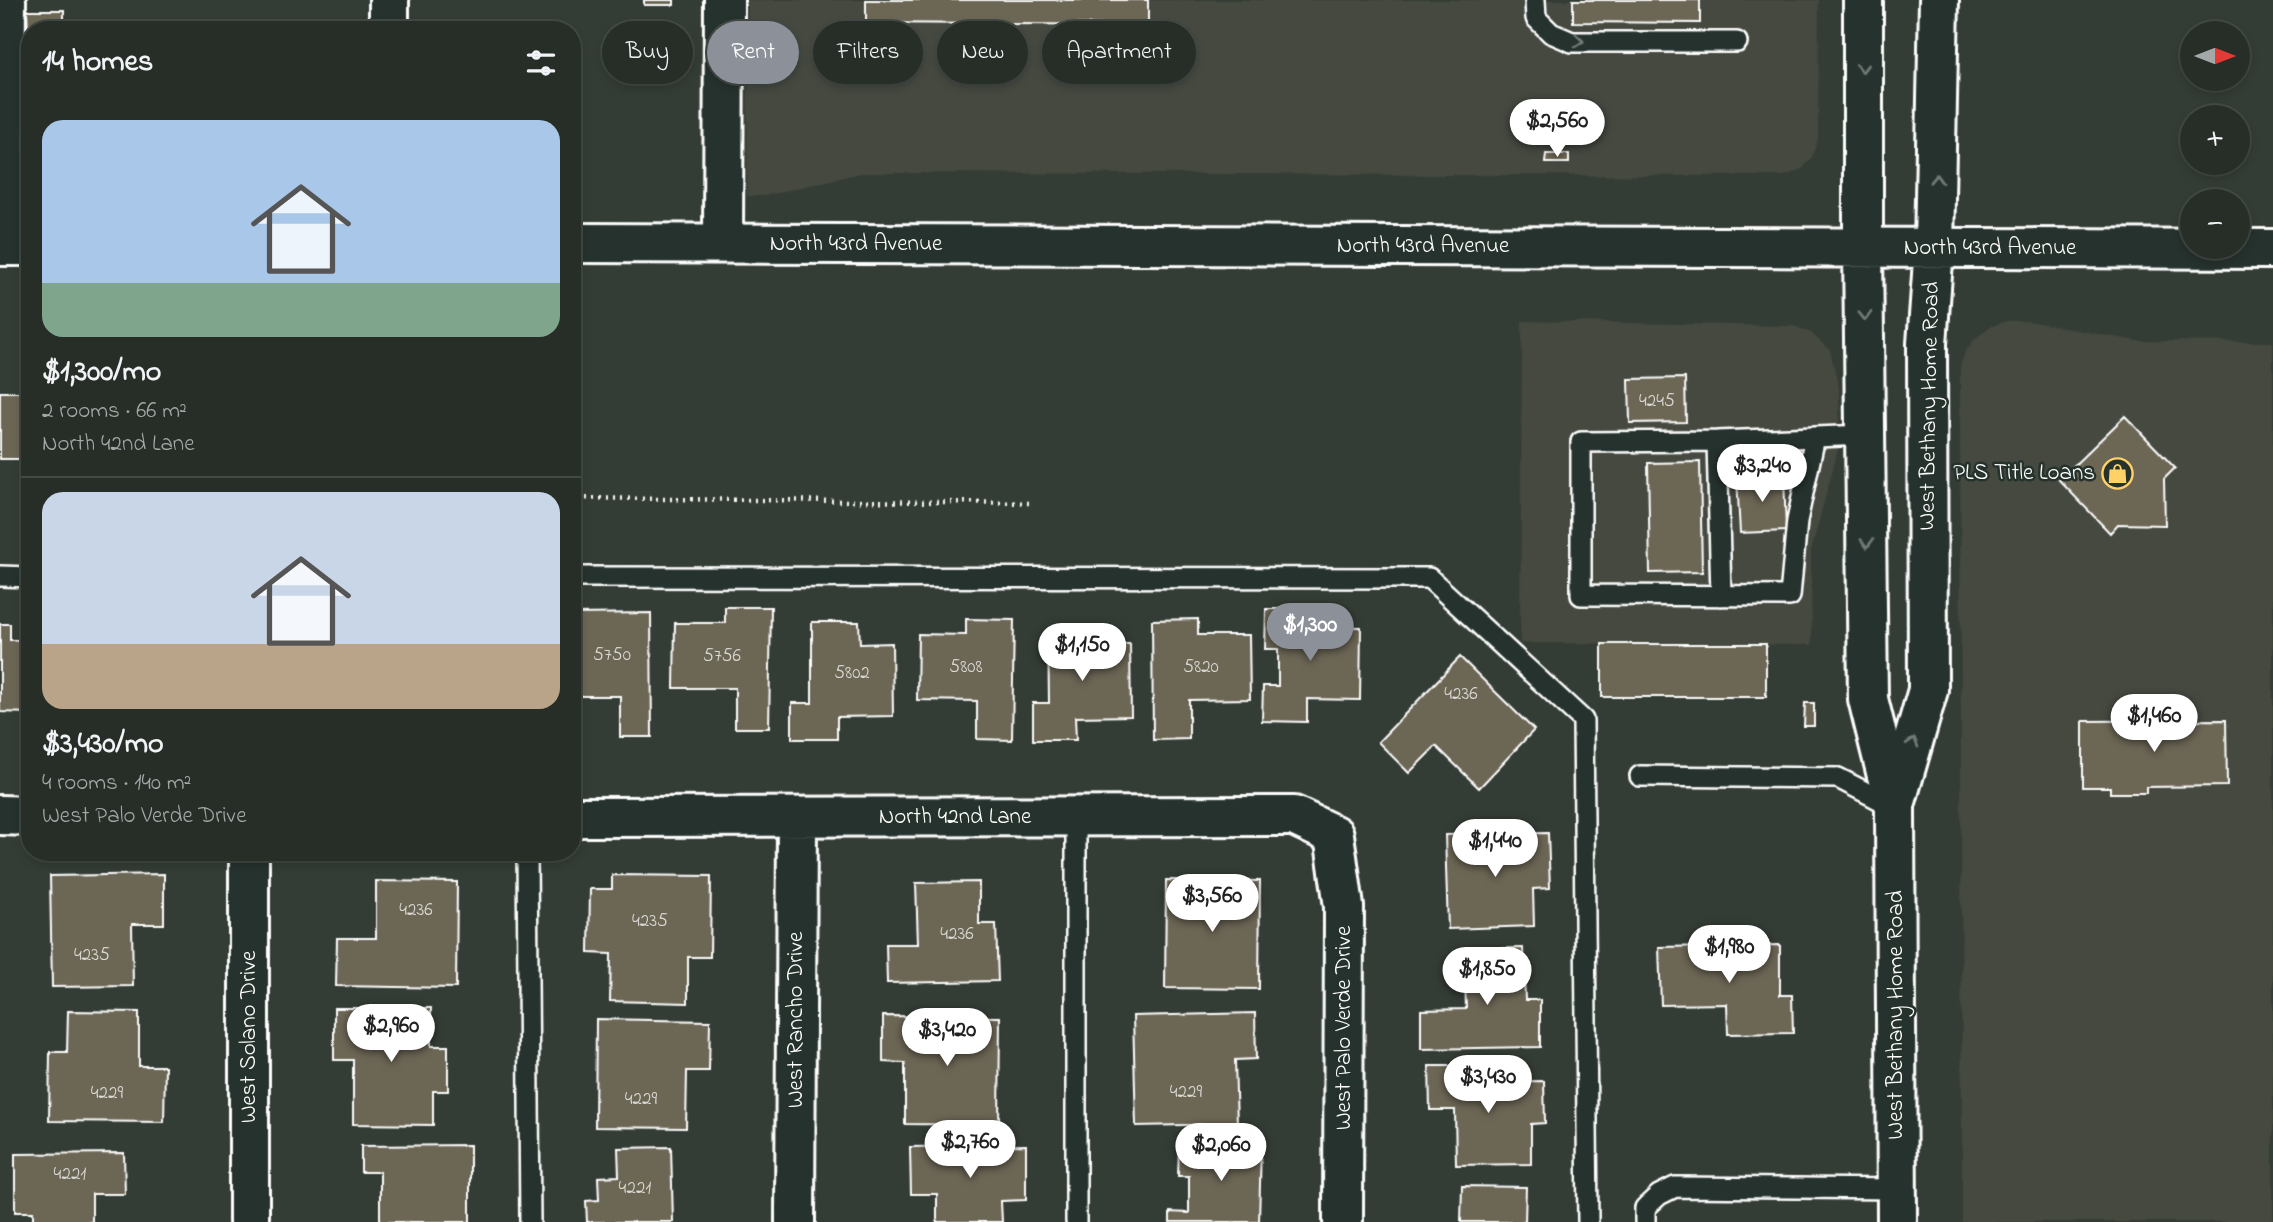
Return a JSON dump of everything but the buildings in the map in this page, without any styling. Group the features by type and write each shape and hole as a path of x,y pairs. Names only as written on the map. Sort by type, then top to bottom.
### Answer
{"main road":[{"path":"6,0 11,246"},
{"path":"389,0 389,21"},
{"path":"723,243 724,0"},
{"name":"West Bethany Home Road","path":"1863,0 1868,699 1895,808 1897,1206"},
{"name":"West Bethany Home Road","path":"1895,808 1928,690 1927,344 1934,247 1939,0"},
{"name":"North 43rd Avenue","path":"581,243 2273,248"},
{"path":"0,816 21,816"},
{"name":"North 42nd Lane","path":"581,817 1294,816 1334,835"},
{"name":"West Rancho Drive","path":"795,1222 797,817"},
{"name":"West Palo Verde Drive","path":"1334,835 1344,907 1343,1222"},
{"name":"West Solano Drive","path":"249,861 249,1222"}],"lane":[{"path":"1535,0 1536,18 1551,33 1572,42 1737,42"},
{"path":"1815,438 1797,521 1790,596 1581,595 1581,442 1717,441 1866,435"},
{"path":"1717,441 1721,596"},
{"path":"0,576 21,576"},
{"path":"581,577 1429,578 1583,720 1588,1222"},
{"path":"1640,776 1838,778 1895,808"},
{"path":"1076,816 1076,1222"},
{"path":"527,861 530,1222"},
{"path":"1645,1222 1645,1208 1659,1195 1675,1186 1897,1206"}],"path":[{"path":"581,498 1034,503"}],"shaded area":[{"path":"748,0 1819,0 1818,140 1812,157 1802,169 1785,176 861,173 764,196 747,196 748,84 799,84 799,21 748,21"},
{"path":"1522,321 1794,326 1811,333 1830,350 1839,388 1839,446 1811,551 1812,645 1520,643"},
{"path":"2007,321 2027,321 2137,341 2273,342 2273,1222 1962,1222 1960,367 1965,352 1975,339 1989,327"}],"place":[{"name":"PLS Title Loans","path":"2118,473"}]}
